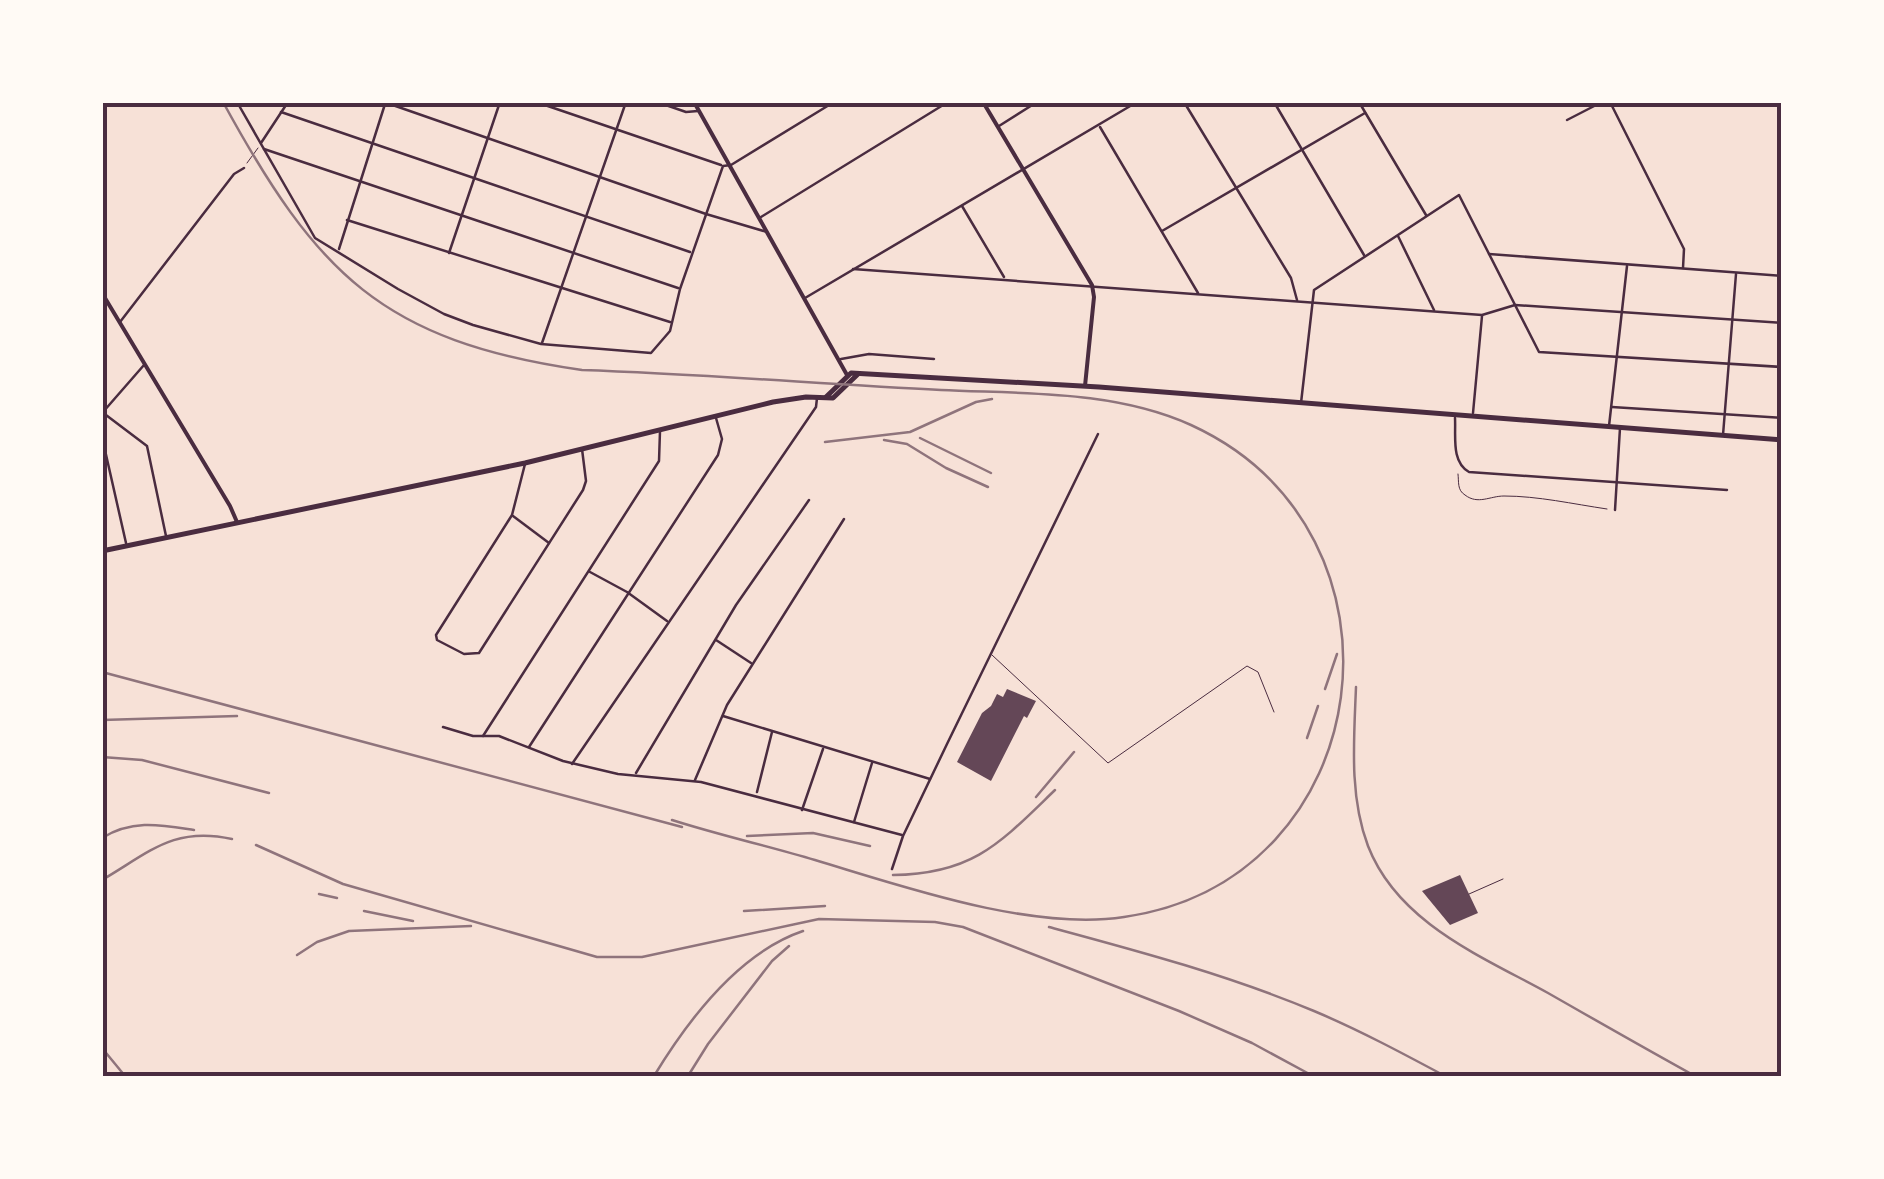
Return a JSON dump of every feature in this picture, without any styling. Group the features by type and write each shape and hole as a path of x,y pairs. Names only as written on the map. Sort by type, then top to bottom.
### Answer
{"main road":[{"path":"102,551 525,463 773,402 826,396 858,374 1086,386 1782,440"}],"street":[{"path":"237,102 315,238 444,314 541,344 650,353 670,331 680,288 722,166"},
{"path":"260,147 288,102"},
{"path":"449,253 500,102"},
{"path":"536,102 722,166 731,165 834,102"},
{"path":"541,344 626,102"},
{"path":"657,102 686,112 704,102"},
{"path":"761,217 948,102"},
{"path":"983,102 1092,285 1086,386"},
{"path":"998,126 1038,102"},
{"path":"804,299 1137,102"},
{"path":"1184,102 1291,278 1297,301"},
{"path":"1274,102 1365,256"},
{"path":"1358,102 1426,216"},
{"path":"1567,120 1602,102"},
{"path":"1610,102 1684,249 1683,268"},
{"path":"338,250 385,103 769,232"},
{"path":"697,107 849,377"},
{"path":"282,112 692,252"},
{"path":"1162,231 1365,113"},
{"path":"1100,126 1198,294"},
{"path":"260,147 680,288"},
{"path":"120,322 234,174 244,168"},
{"path":"1301,403 1310,302 1316,287 1459,194 1539,352 1782,367"},
{"path":"962,205 1005,279"},
{"path":"347,220 672,322"},
{"path":"1398,235 1434,310"},
{"path":"1489,254 1782,276"},
{"path":"1609,426 1627,264"},
{"path":"853,269 1482,314 1515,305 1782,323"},
{"path":"1723,435 1736,272"},
{"path":"102,293 237,523"},
{"path":"102,308 111,307"},
{"path":"1472,418 1482,314"},
{"path":"838,359 869,354 934,360"},
{"path":"144,364 103,412 148,446 167,538"},
{"path":"572,764 816,407 817,397"},
{"path":"1612,406 1782,418"},
{"path":"528,747 718,455 722,440 716,416"},
{"path":"1455,417 1457,459 1469,472 1727,490"},
{"path":"1615,510 1620,427"},
{"path":"483,736 658,460 660,430"},
{"path":"892,869 903,836 1098,434"},
{"path":"102,437 126,546"},
{"path":"525,463 512,515 436,635 437,640 474,656 586,481 582,449"},
{"path":"635,775 715,639 809,500"},
{"path":"512,515 549,543"},
{"path":"694,780 721,716 844,519"},
{"path":"589,571 668,622"},
{"path":"715,639 753,664"},
{"path":"721,716 932,779"},
{"path":"443,728 499,736 572,764 694,780 903,836"},
{"path":"756,795 773,731"},
{"path":"802,810 824,747"},
{"path":"854,823 872,761"}],"lane":[{"path":"992,655 1108,763 1247,666 1258,672 1274,712"},
{"path":"1469,894 1503,879"}],"path":[{"path":"244,168 260,147"},
{"path":"1458,474 1460,489 1479,501 1500,496 1615,510"}],"building":[{"path":"1007,689 1036,701 1027,718 1024,716 991,781 957,762 982,713 997,694 1003,697"},
{"path":"1460,875 1478,913 1450,925 1422,891"}],"railway":[{"path":"223,102 257,162 325,255 363,290 405,318 455,340 513,357 582,370 1036,394 1131,405 1191,425 1266,475 1315,542 1340,618 1341,697 1319,773 1275,840 1210,890 1124,917 1049,918 928,894 672,820"},
{"path":"825,442 910,432 976,402 992,399"},
{"path":"920,438 991,473"},
{"path":"884,440 907,444 988,487"},
{"path":"1325,689 1337,654"},
{"path":"102,672 682,827"},
{"path":"1356,687 1354,768 1358,808 1368,846 1399,896 1420,917 1470,951 1695,1076"},
{"path":"1307,738 1318,706"},
{"path":"102,720 237,716"},
{"path":"1036,797 1074,752"},
{"path":"102,757 142,760 269,793"},
{"path":"893,875 945,869 984,852 1055,790"},
{"path":"102,838 136,826 194,830"},
{"path":"747,836 813,833 870,846"},
{"path":"102,880 149,851 178,839 232,839"},
{"path":"256,845 343,884 597,957 642,957 819,919 935,922 963,927 1179,1011 1252,1043 1313,1076"},
{"path":"319,894 337,898"},
{"path":"744,911 825,906"},
{"path":"364,911 413,921"},
{"path":"297,955 317,942 349,931 471,926"},
{"path":"1049,927 1183,964 1282,998 1445,1076"},
{"path":"654,1076 699,1011 736,972 779,941 803,931"},
{"path":"688,1076 772,961 789,946"},
{"path":"102,1048 125,1076"}]}
